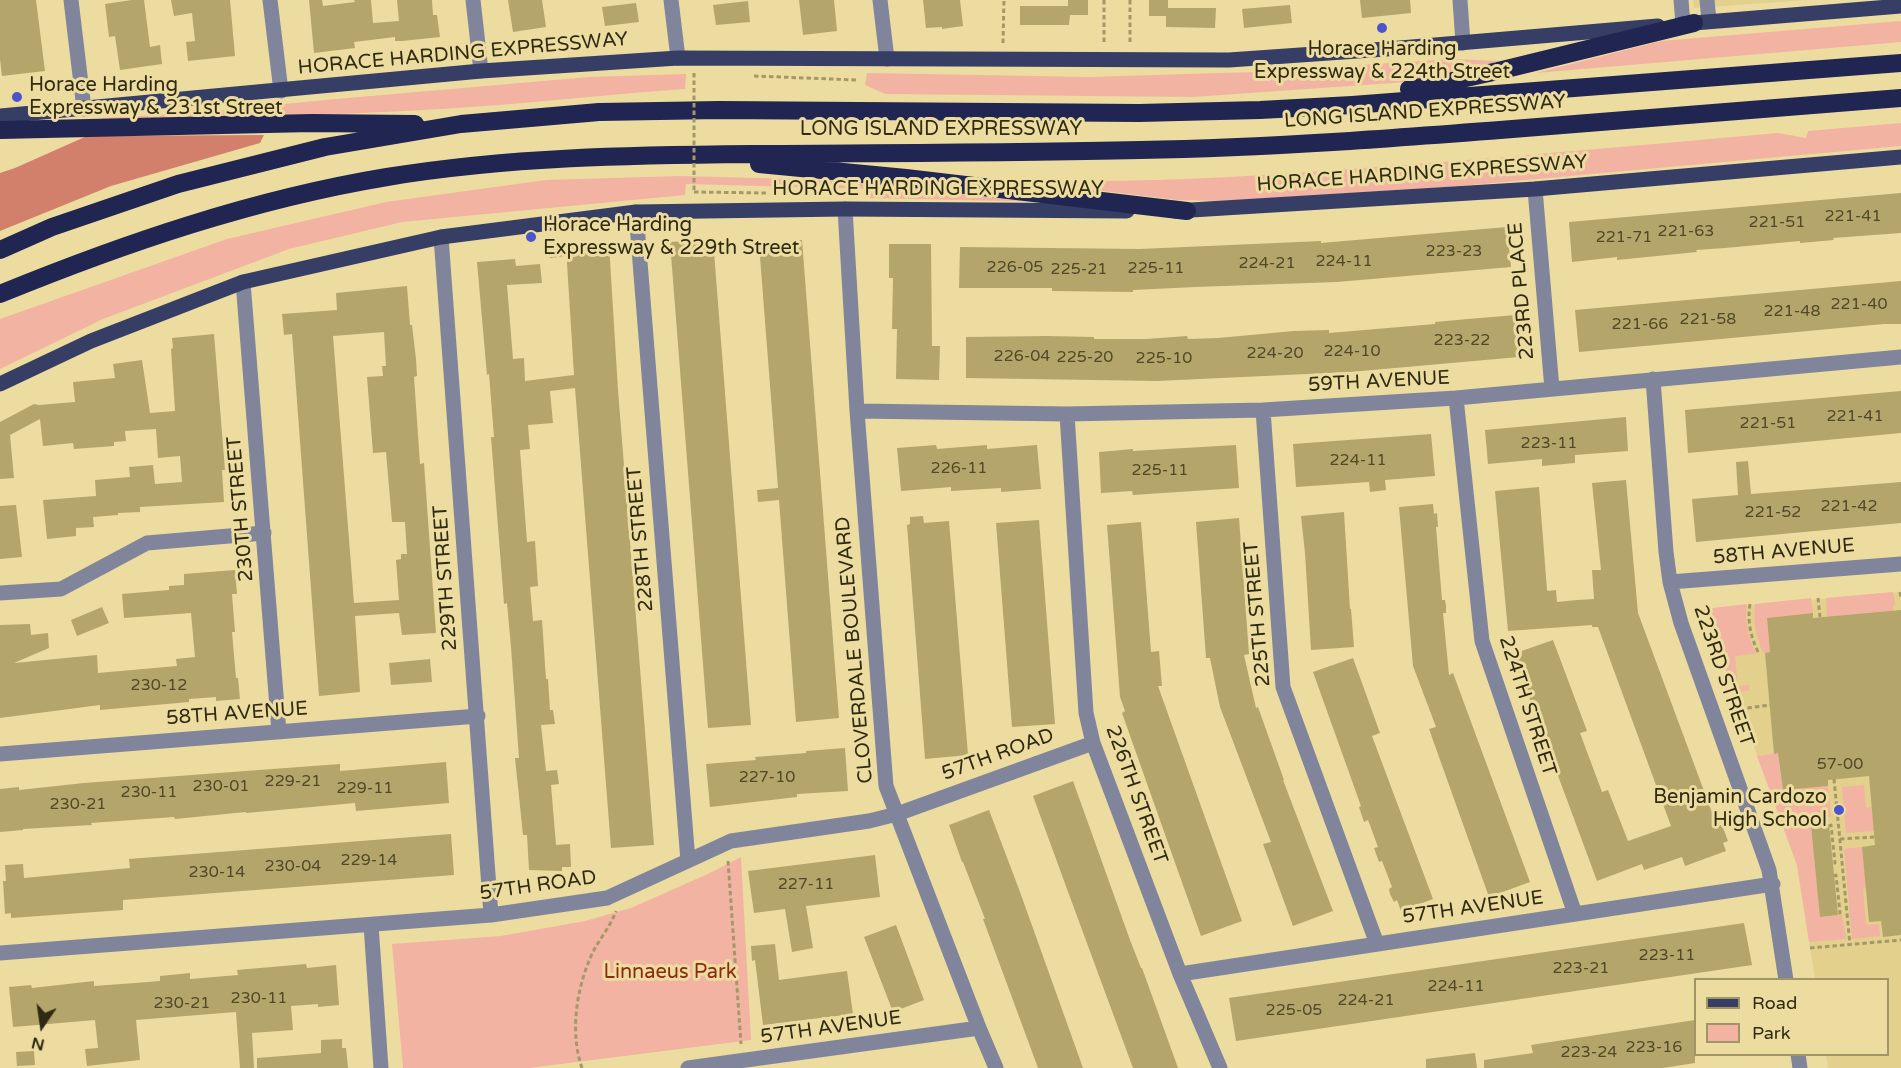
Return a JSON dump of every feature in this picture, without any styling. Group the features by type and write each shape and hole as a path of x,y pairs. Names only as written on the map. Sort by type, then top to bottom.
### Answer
{"highway":[{"path":"1260,110 1336,96 1430,86 1695,22"},
{"name":"LONG ISLAND EXPRESSWAY","path":"0,250 52,227 178,184 325,147 461,124 621,111 1139,113 1260,110 1901,63"},
{"name":"LONG ISLAND EXPRESSWAY","path":"0,294 141,240 306,192 387,177 473,165 549,158 662,154 1260,147 1901,98"},
{"path":"0,130 312,123 461,124"},
{"path":"662,154 906,178 1187,211"}],"main road":[{"name":"HORACE HARDING EXPRESSWAY","path":"0,116 481,71 678,58 1229,60 1901,6"},
{"name":"HORACE HARDING EXPRESSWAY","path":"0,384 91,341 243,282 441,237 636,212 844,209 1187,211 1535,189 1901,157"}],"street":[{"path":"71,0 84,109"},
{"path":"270,0 281,91"},
{"path":"473,0 481,71"},
{"path":"671,0 678,58"},
{"path":"880,0 887,59"},
{"path":"1460,0 1463,43"},
{"path":"1681,0 1695,22 1707,0"},
{"name":"223RD PLACE","path":"1535,189 1552,389"},
{"name":"CLOVERDALE BOULEVARD","path":"844,209 886,786 996,1068"},
{"name":"228TH STREET","path":"636,212 688,861"},
{"name":"229TH STREET","path":"441,237 491,915"},
{"name":"230TH STREET","path":"243,282 279,732"},
{"name":"59TH AVENUE","path":"857,411 1066,414 1263,410 1456,398 1901,357"},
{"name":"223RD STREET","path":"1653,379 1670,582 1681,623 1769,870 1773,884 1786,978"},
{"name":"224TH STREET","path":"1456,398 1482,641 1575,914"},
{"name":"225TH STREET","path":"1263,410 1283,687 1377,944"},
{"name":"226TH STREET","path":"1066,414 1086,712 1093,743 1180,974 1220,1068"},
{"path":"0,593 61,589 147,543 264,533"},
{"name":"58TH AVENUE","path":"1670,582 1901,564"},
{"name":"58TH AVENUE","path":"0,754 478,716"},
{"name":"57TH ROAD","path":"0,952 371,926 491,915 607,898 731,841 869,821 897,814 1093,743"},
{"name":"57TH AVENUE","path":"1180,974 1773,884"},
{"path":"371,926 381,1068"},
{"name":"57TH AVENUE","path":"688,1068 783,1062 979,1028"}],"path":[{"path":"1003,42 1004,0"},
{"path":"1104,0 1104,44"},
{"path":"1130,0 1130,44"},
{"path":"694,73 694,192"},
{"path":"752,76 857,80"},
{"path":"1900,592 1901,598"},
{"path":"1818,598 1820,617"},
{"path":"1750,604 1751,634 1759,654"},
{"path":"1740,709 1770,705"},
{"path":"1834,779 1850,945"},
{"path":"1829,826 1831,825 1835,863 1833,863"},
{"path":"1840,840 1874,837"},
{"path":"1834,852 1841,852"},
{"path":"728,861 741,1044"},
{"path":"1834,876 1836,875 1840,913 1838,913"},
{"path":"1839,903 1846,902"},
{"path":"582,1068 577,1052 576,1015 582,983 594,950 618,906"},
{"path":"1810,948 1901,940"}],"shaded area":[{"path":"1693,0 1808,0 1694,8"},
{"path":"264,135 260,143 111,186 0,231 0,173 87,136"},
{"name":"Benjamin Cardozo High School","path":"1901,592 1901,1068 1828,1068 1826,1056 1889,1056 1889,978 1815,978 1797,865 1704,609"}],"green space":[{"path":"1901,21 1901,42 1536,73 1661,41"},
{"path":"1451,59 1500,61 1465,72 1407,82 1193,97 885,94 865,85 867,73 1089,77 1253,72"},
{"path":"686,74 685,89 499,105 104,122 102,118 195,113 589,77"},
{"path":"1901,123 1901,146 1460,186 1222,201 1178,200 1086,189 1086,181 1190,179 1294,173 1778,133 1806,138 1808,131"},
{"path":"679,176 880,183 1057,202 870,198 870,189 686,184 685,195 402,222 289,249 103,319 0,369 0,319 227,239 386,202 546,180"},
{"path":"1893,592 1895,604 1893,611 1827,617 1826,598"},
{"path":"1811,598 1813,613 1767,618 1770,652 1763,653 1754,617 1755,604"},
{"path":"1747,604 1748,630 1756,654 1735,656 1738,686 1749,685 1750,690 1734,693 1704,609"},
{"path":"1778,753 1783,790 1828,786 1831,817 1822,818 1822,825 1811,826 1820,917 1842,915 1846,939 1809,942 1797,865 1757,756"},
{"path":"1864,785 1866,808 1872,807 1874,831 1846,833 1842,787"},
{"path":"1862,847 1866,888 1863,889 1866,925 1879,924 1880,936 1852,939 1844,849"},
{"name":"Linnaeus Park","path":"741,857 751,1040 529,1068 403,1068 392,944 501,936 585,921 631,908"}],"building":[{"path":"0,0 36,0 45,71 2,76"},
{"path":"144,0 150,47 160,45 162,64 120,70 115,36 109,37 105,4"},
{"path":"171,0 230,0 235,56 188,61 186,42 195,41 192,13 174,16"},
{"path":"309,0 322,0 323,6 355,2 354,0 371,0 373,23 399,21 397,0 432,0 433,15 437,15 440,37 395,41 395,37 354,42 355,48 314,53"},
{"path":"508,0 542,0 546,27 513,32"},
{"path":"799,0 834,0 837,31 803,35"},
{"path":"923,0 960,0 963,26 942,29 942,27 926,28"},
{"path":"1068,0 1088,0 1088,15 1070,15 1069,25 1020,25 1020,6 1068,6"},
{"path":"1149,0 1168,0 1168,8 1216,8 1215,28 1166,27 1166,16 1149,16"},
{"path":"1360,0 1410,0 1411,13 1362,18"},
{"path":"748,1 750,22 716,25 713,5"},
{"path":"636,3 639,22 605,26 602,7"},
{"path":"1290,5 1292,23 1244,28 1242,9"},
{"path":"1901,193 1901,233 1696,250 1697,252 1617,260 1617,257 1572,262 1569,222"},
{"path":"1507,227 1511,267 1337,282 1133,290 1133,292 1052,291 1052,288 959,288 960,247 1140,249 1321,241 1321,243"},
{"path":"713,239 751,725 708,728 670,242"},
{"path":"802,240 839,718 796,722 779,500 758,502 757,490 778,488 759,244"},
{"path":"565,244 565,256 550,258 549,245"},
{"path":"609,244 618,390 654,845 611,848 575,388 550,391 553,423 528,425 530,449 520,450 527,542 535,541 538,586 530,587 533,621 542,620 546,679 548,679 550,710 553,710 555,724 541,725 546,771 557,770 559,784 551,785 556,845 570,844 571,867 562,867 562,871 529,870 527,835 523,835 515,758 519,758 511,647 507,603 504,604 491,437 494,437 477,262 515,259 516,266 540,264 542,283 507,285 513,359 524,358 525,381 574,375 566,247"},
{"path":"889,244 931,244 932,346 940,346 939,380 896,379 897,329 892,329 893,278 889,278"},
{"path":"1901,281 1901,324 1579,352 1575,310"},
{"path":"407,286 416,359 417,376 414,377 420,464 424,463 436,633 402,635 399,613 355,616 360,692 319,696 292,334 284,335 282,314 337,310 336,293","holes":["384,332 386,366 382,366 383,376 367,377 373,453 386,452 392,522 405,522 407,554 401,554 401,559 396,560 399,600 354,603 333,336"]},
{"path":"1516,315 1519,357 1350,372 1157,381 966,378 966,337 1047,336 1146,339 1187,336 1188,339 1218,338 1294,331 1329,330 1329,333"},
{"path":"214,334 225,470 222,470 224,502 140,507 140,512 93,517 94,527 76,528 76,536 47,539 43,500 96,496 95,480 130,477 129,467 153,465 155,484 182,482 180,456 158,458 156,429 125,431 126,441 114,442 114,446 74,449 73,443 43,446 40,419 10,435 14,478 0,479 0,422 34,404 75,402 73,382 115,378 113,364 142,360 150,413 175,411 172,338"},
{"path":"1901,391 1901,433 1688,453 1685,410"},
{"path":"1626,417 1628,451 1575,455 1575,463 1542,466 1542,459 1488,464 1485,430"},
{"path":"1431,434 1435,476 1385,480 1386,490 1370,492 1369,482 1296,487 1293,444"},
{"path":"936,445 937,449 987,445 987,449 1037,445 1041,489 1001,492 1001,488 951,491 951,487 901,491 897,448"},
{"path":"1236,445 1239,488 1133,495 1132,491 1101,493 1099,452"},
{"path":"1748,461 1751,494 1901,482 1901,523 1696,542 1692,499 1738,495 1736,462"},
{"path":"1626,480 1638,613 1717,826 1722,825 1728,841 1723,843 1726,851 1685,866 1682,857 1644,870 1642,864 1597,881 1513,654 1553,640 1587,731 1580,733 1602,792 1608,790 1628,841 1671,826 1598,627 1592,627 1592,625 1508,631 1495,491 1539,487 1547,590 1556,590 1557,602 1594,599 1592,570 1601,570 1592,483"},
{"path":"1433,504 1434,514 1437,513 1438,527 1436,527 1442,600 1445,600 1446,606 1446,613 1443,613 1449,675 1453,673 1530,882 1489,897 1429,729 1436,727 1413,666 1399,507"},
{"path":"16,505 22,557 0,559 0,506"},
{"path":"1344,512 1354,647 1311,650 1301,516"},
{"path":"923,516 924,523 949,521 968,755 925,759 907,525 910,524 910,517"},
{"path":"1239,518 1249,654 1244,655 1256,708 1258,707 1333,911 1293,926 1263,844 1271,842 1220,707 1210,658 1206,658 1196,522"},
{"path":"1039,520 1055,724 1012,727 996,523"},
{"path":"1141,522 1151,652 1159,651 1162,686 1158,686 1242,921 1201,936 1122,713 1125,711 1120,697 1107,525"},
{"path":"235,570 237,594 232,594 235,632 232,632 240,699 216,701 216,697 189,699 189,702 100,710 100,705 0,718 0,625 30,624 31,635 48,633 49,648 14,663 97,655 98,673 177,666 176,659 195,657 191,613 124,618 122,594 169,590 169,586 184,585 184,574"},
{"path":"102,607 109,623 77,636 71,620"},
{"name":"Benjamin Cardozo High School","path":"1901,610 1901,935 1883,937 1881,921 1869,922 1862,847 1875,845 1869,776 1828,780 1828,786 1783,790 1778,753 1774,754 1765,653 1770,652 1767,618 1813,613 1813,618"},
{"path":"1353,658 1380,733 1372,736 1433,899 1401,911 1397,900 1394,902 1390,894 1389,889 1392,887 1382,861 1379,862 1374,848 1378,847 1368,820 1364,822 1359,807 1361,806 1313,672"},
{"path":"430,659 432,682 391,685 389,663"},
{"path":"845,748 848,791 797,794 797,797 710,807 706,764"},
{"path":"446,762 449,803 356,811 355,803 0,832 0,789 19,787 19,790 340,764 340,771"},
{"path":"1073,781 1178,1068 1133,1068 1067,889 1033,796"},
{"path":"989,810 1083,1068 1038,1068 983,919 985,919 962,862 949,825"},
{"path":"1829,824 1838,915 1820,917 1811,826"},
{"path":"451,834 454,875 123,900 123,910 11,918 11,913 5,914 3,881 6,881 5,865 23,864 24,878 130,868 129,859"},
{"path":"875,855 880,897 806,906 813,948 792,952 785,909 754,913 748,871"},
{"path":"1744,923 1752,965 1236,1041 1229,998"},
{"path":"896,925 924,1000 893,1012 864,937"},
{"path":"775,944 779,980 847,971 853,1014 763,1025 755,960 752,961 751,946"},
{"path":"306,964 307,968 336,965 339,1005 291,1006 293,1030 252,1033 254,1068 240,1068 236,1012 136,1020 140,1060 87,1066 85,1049 98,1048 95,1020 13,1027 9,987 31,985 32,988 94,981 94,986 135,983 160,981 160,976 190,973 190,979 238,975 237,970"},
{"path":"1694,1020 1695,1063 1663,1068 1484,1068 1484,1060 1533,1053 1531,1045"},
{"path":"342,1039 342,1048 346,1048 348,1068 257,1068 257,1058 321,1053 321,1040"},
{"path":"34,1051 35,1065 17,1066 16,1052"},
{"path":"1475,1053 1477,1068 1426,1068 1426,1059"}],"place":[{"name":"Horace Harding Expressway & 224th Street","path":"1382,28"},
{"name":"Horace Harding Expressway & 231st Street","path":"17,97"},
{"name":"Horace Harding Expressway & 229th Street","path":"531,237"},
{"name":"Benjamin Cardozo High School","path":"1839,810"}]}
